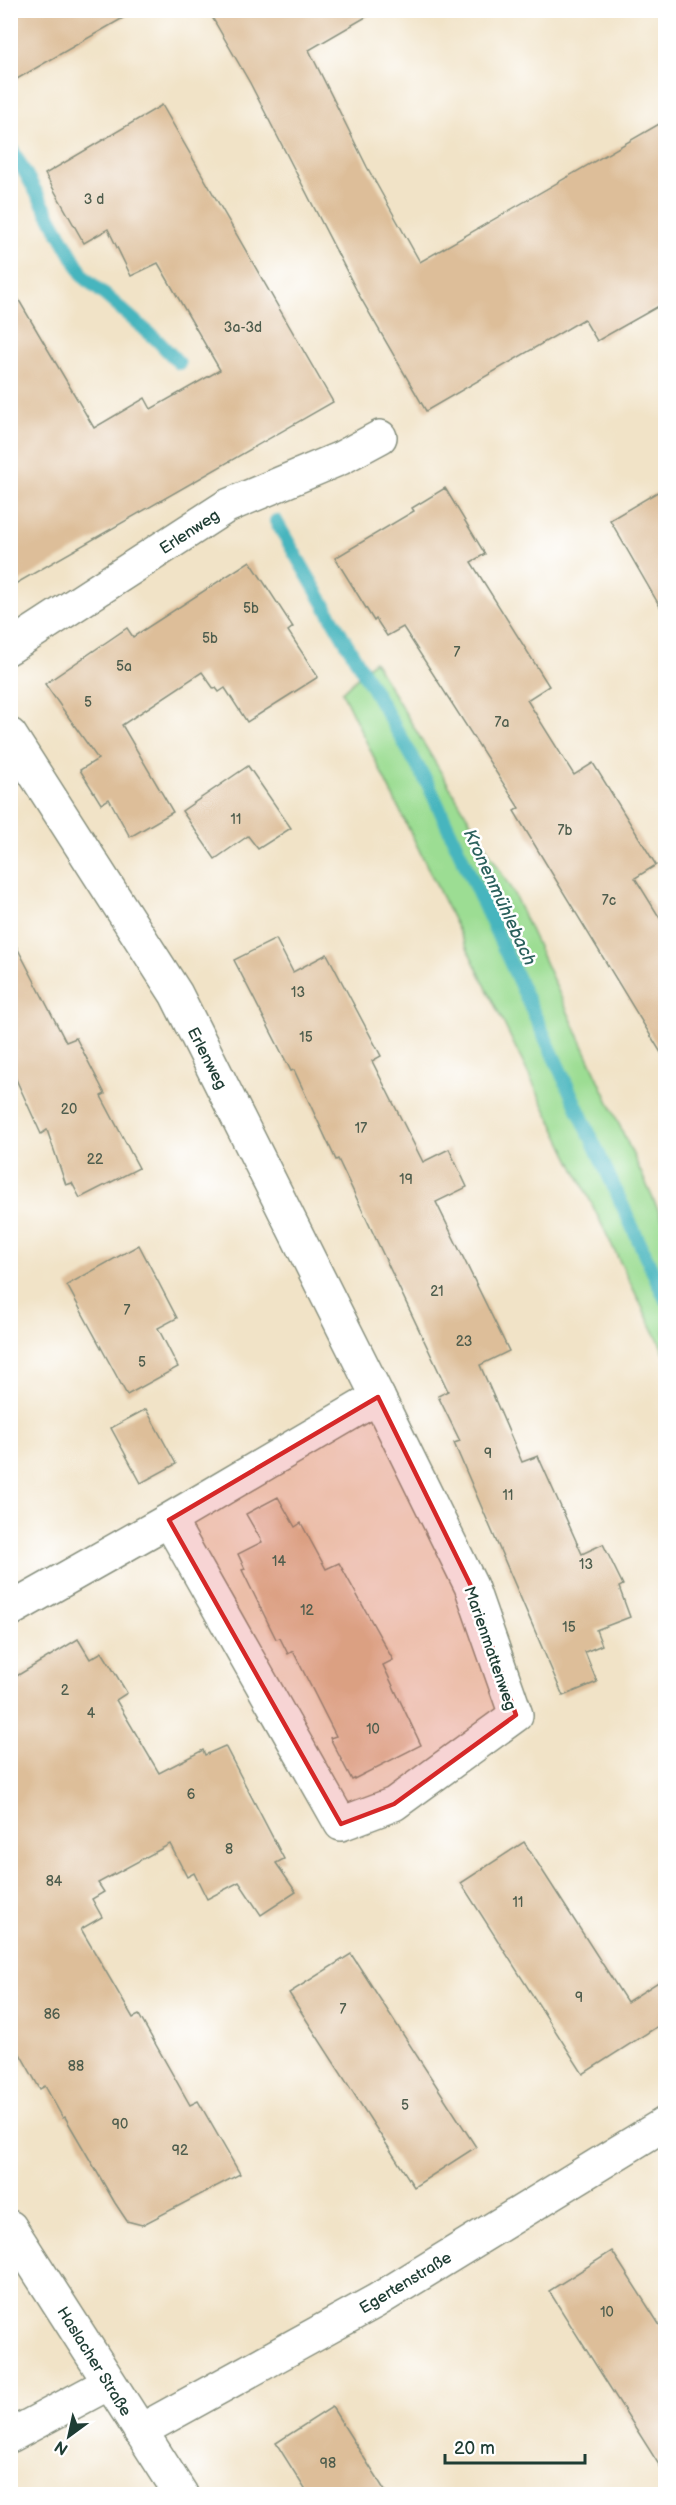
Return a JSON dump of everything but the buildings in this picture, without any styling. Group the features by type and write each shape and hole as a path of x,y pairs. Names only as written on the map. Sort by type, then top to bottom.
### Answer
{"street":[{"name":"Erlenweg","path":"10,647 227,506 341,458 380,437"},
{"name":"Erlenweg","path":"10,735 176,994 378,1397"},
{"path":"10,1610 378,1397"},
{"name":"Marienmattenweg","path":"169,1520 341,1824 394,1804 516,1715 471,1586 378,1397"},
{"name":"Egertenstraße","path":"140,2431 376,2301 666,2123"},
{"name":"Haslacher Straße","path":"10,2227 181,2494"},
{"path":"10,2436 109,2383"}],"highlighted area":[{"path":"378,1397 471,1586 516,1715 394,1804 341,1824 169,1520"}],"green space":[{"path":"374,661 513,892 665,1225 665,1354 342,692"}],"waterway":[{"name":"Kronenmühlebach","path":"10,146 84,277 157,340 179,363"},
{"name":"Kronenmühlebach","path":"276,521 429,786 666,1300"}]}
